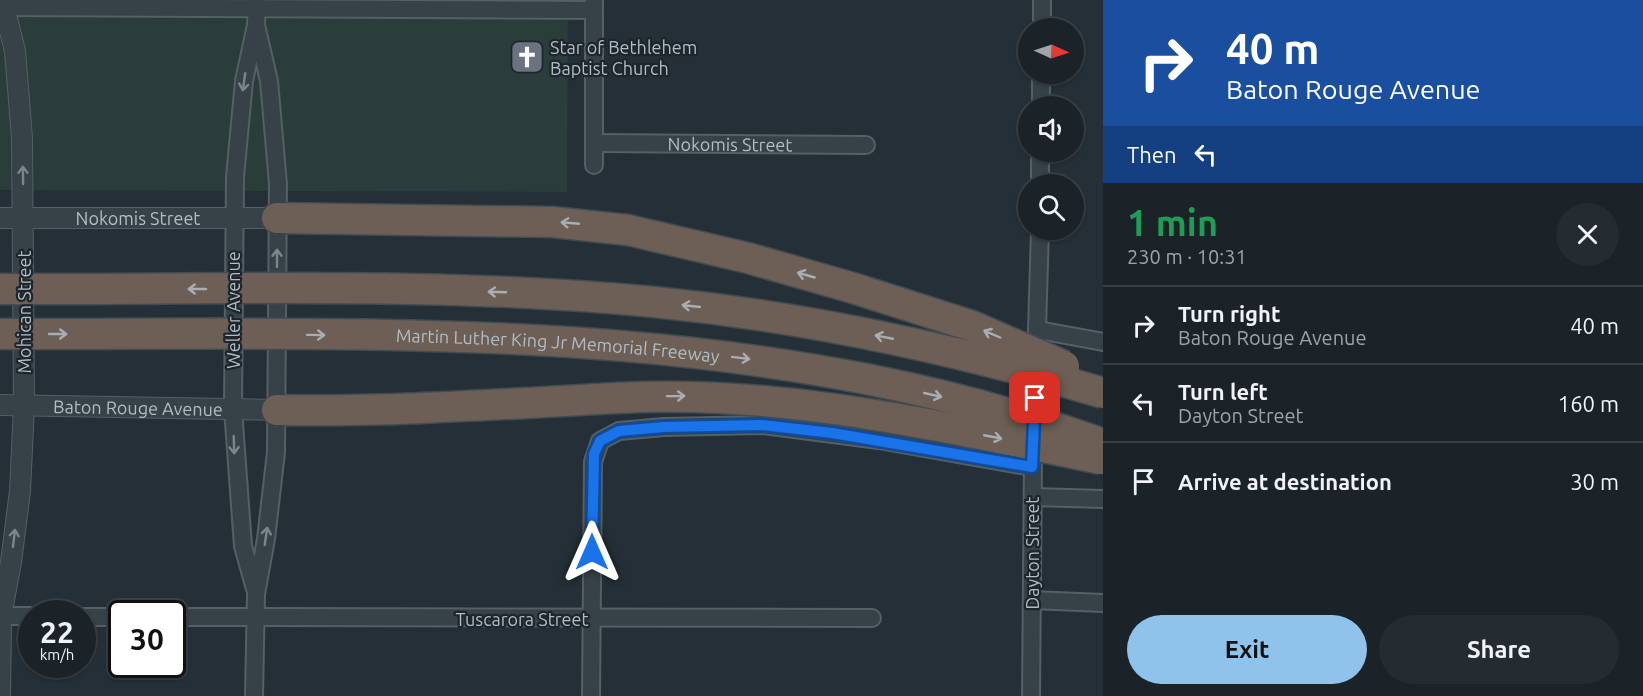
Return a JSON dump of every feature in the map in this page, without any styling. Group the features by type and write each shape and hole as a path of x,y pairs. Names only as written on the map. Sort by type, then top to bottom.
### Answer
{"highway":[{"path":"277,218 552,222 628,230 748,258 972,326 1103,382"},
{"path":"0,289 388,290 553,294 653,302 781,319 885,338 1010,366 1103,393"},
{"name":"Martin Luther King Jr Memorial Freeway","path":"0,334 483,337 626,345 759,360 848,376 1007,413 1103,444"},
{"path":"277,410 342,412 468,408 617,398 711,396 819,405 923,423 1103,460"}],"street":[{"path":"1042,0 1042,18"},
{"path":"2,10 257,4 594,5 594,165"},
{"name":"Weller Avenue","path":"256,594 243,546 233,409 234,218 244,81 256,25 257,4"},
{"name":"Mohican Street","path":"0,696 0,615 11,562 20,491 24,406 22,138 15,51 2,10"},
{"name":"Weller Avenue","path":"254,696 256,594 266,539 275,463 278,184 269,81 256,25"},
{"name":"Nokomis Street","path":"594,144 866,146"},
{"name":"Nokomis Street","path":"0,218 277,218"},
{"name":"Dayton Street","path":"1031,696 1032,467 1040,240"},
{"path":"1038,330 1103,342"},
{"name":"Baton Rouge Avenue","path":"0,405 277,410"},
{"path":"591,696 593,462 600,441 610,434 630,429 762,425 832,433 1032,467"},
{"path":"1033,497 1103,499"},
{"path":"1032,600 1103,603"},
{"path":"0,615 18,616"},
{"name":"Tuscarora Street","path":"186,617 872,618"}],"green space":[{"path":"0,0 568,0 567,192 0,190"}],"place":[{"name":"Star of Bethlehem Baptist Church","path":"527,57"}],"route":[{"path":"592,552 594,454 600,441 610,434 630,429 762,425 809,429 1032,467 1035,398"}]}
